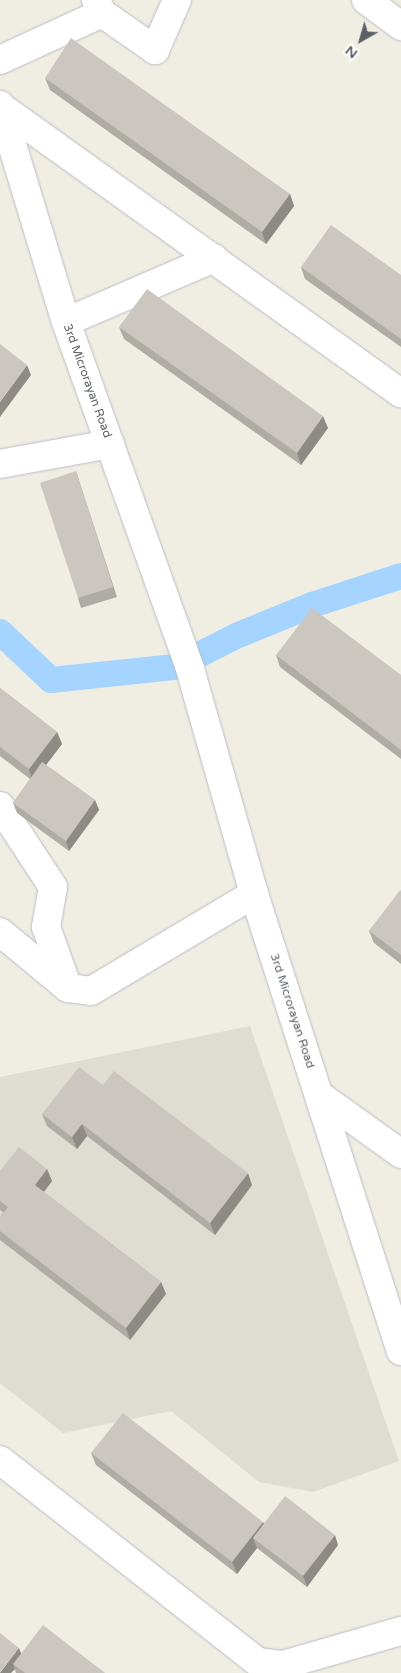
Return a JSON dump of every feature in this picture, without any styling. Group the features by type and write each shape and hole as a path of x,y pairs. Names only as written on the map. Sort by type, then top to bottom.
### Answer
{"street":[{"path":"0,60 99,6 155,50 176,0"},
{"path":"366,0 401,26"},
{"path":"0,106 401,392"},
{"name":"3rd Microrayan Road","path":"0,106 66,322 187,661 254,894 401,1351"},
{"path":"0,178 27,193"},
{"path":"66,322 214,258"},
{"path":"2,461 110,444"},
{"path":"0,806 53,887 46,927 68,988"},
{"path":"0,932 68,988 91,991 254,894"},
{"path":"319,1095 401,1154"},
{"path":"0,1460 258,1662 283,1665 401,1631"}],"shaded area":[{"path":"250,1026 399,1461 313,1492 259,1482 171,1411 63,1433 0,1383 0,1077"}],"building":[{"path":"71,38 290,194 262,232 45,78"},
{"path":"331,225 401,275 401,339 301,267"},
{"path":"147,289 323,416 297,453 119,327"},
{"path":"0,344 27,365 0,402"},
{"path":"76,471 113,587 78,598 40,483"},
{"path":"312,608 401,675 401,750 276,655"},
{"path":"0,688 57,732 29,769 0,747"},
{"path":"42,762 95,800 66,841 13,803"},
{"path":"401,891 401,955 369,931"},
{"path":"79,1067 103,1085 114,1071 248,1173 210,1223 82,1124 72,1137 42,1114"},
{"path":"19,1147 47,1169 35,1185 161,1282 126,1328 0,1231 0,1217 8,1207 0,1201 0,1171"},
{"path":"123,1413 263,1522 232,1562 91,1453"},
{"path":"285,1496 335,1535 303,1576 253,1538"},
{"path":"43,1625 105,1673 25,1673 13,1664"},
{"path":"0,1633 19,1648 0,1672"}],"waterway":[{"path":"0,632 51,680 175,667 236,636 312,605 401,576"}]}
